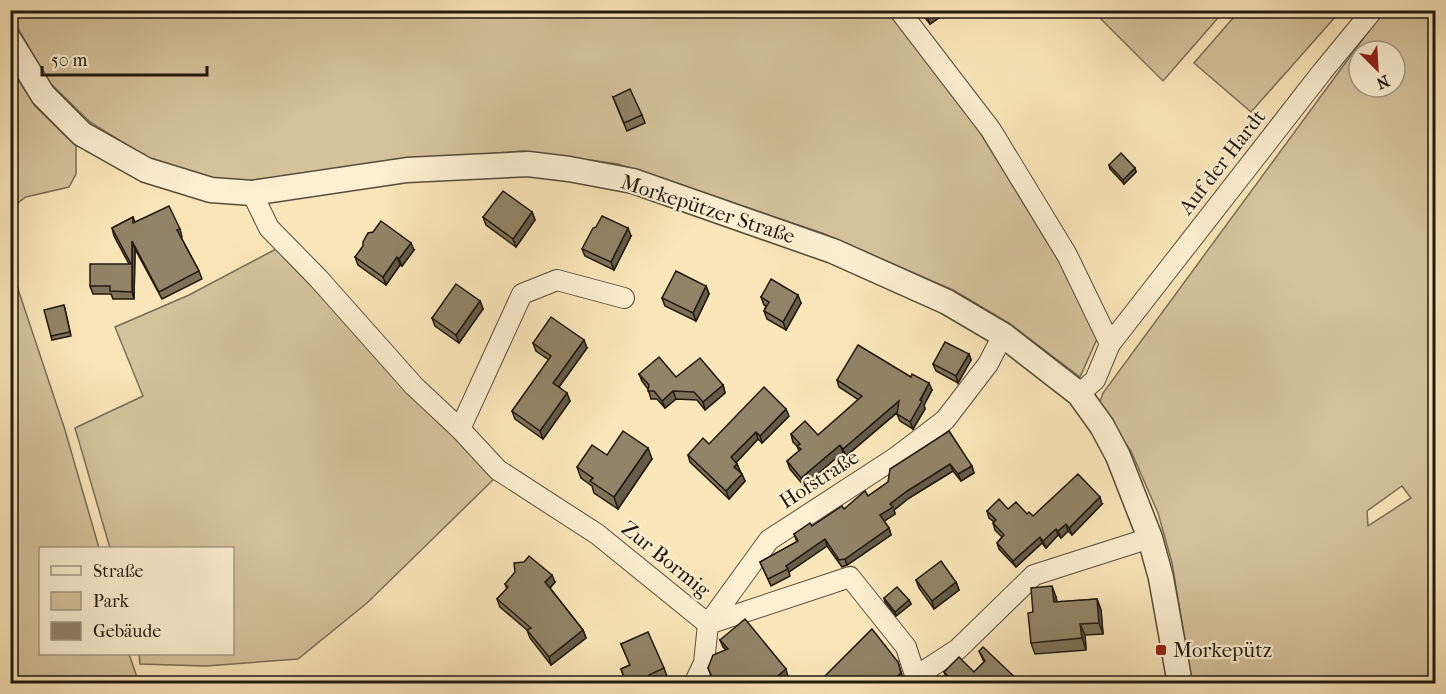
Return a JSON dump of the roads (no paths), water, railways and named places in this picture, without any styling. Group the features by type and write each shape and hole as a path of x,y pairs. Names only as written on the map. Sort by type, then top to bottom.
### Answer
{"street":[{"path":"900,10 991,130 1067,255 1110,344"},
{"name":"Auf der Hardt","path":"1079,394 1095,380 1110,344 1373,10"},
{"name":"Morkepützer Straße","path":"10,41 43,95 82,134 146,170 211,190 252,193 407,170 528,164 622,178 833,251 947,302 1004,335 1079,394 1102,426 1119,456 1150,537 1161,578 1180,684"},
{"name":"Zur Bormig","path":"252,193 269,228 318,278 414,386 460,429 498,470 597,534 708,624 850,577 906,647 916,680"},
{"path":"460,429 522,294 556,280 624,298"},
{"name":"Hofstraße","path":"708,624 770,540 895,458 945,420 988,364 1004,335"},
{"path":"916,680 958,649 1034,575 1150,537"},
{"path":"694,684 704,663 708,624"}],"place":[{"name":"Morkepütz","path":"1161,650"}]}
